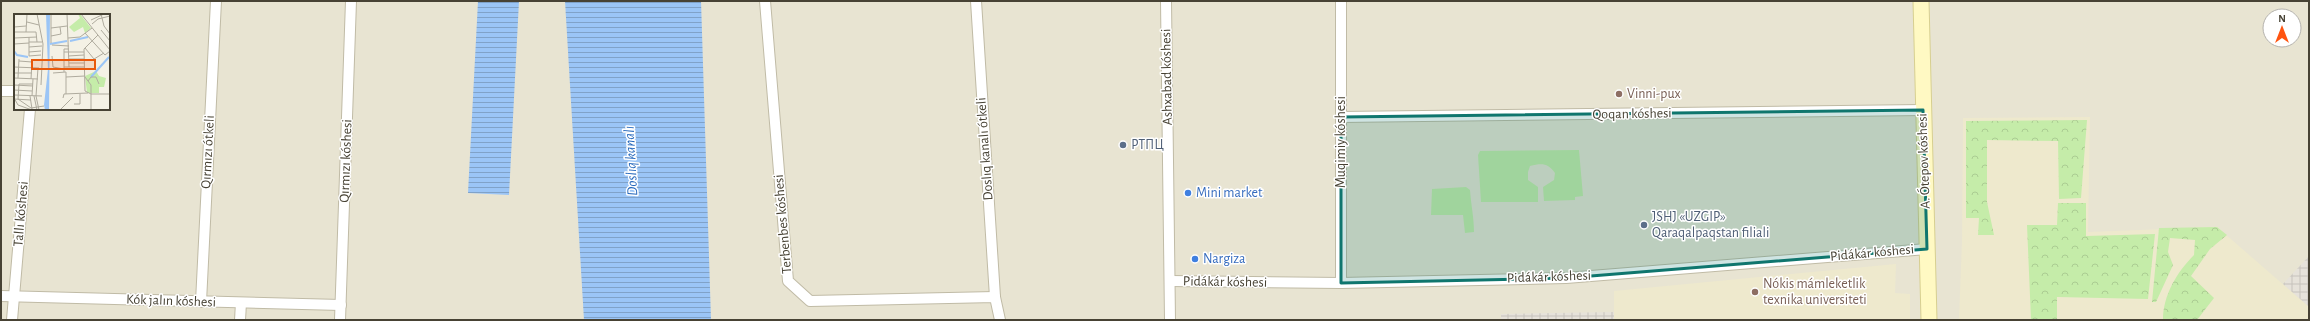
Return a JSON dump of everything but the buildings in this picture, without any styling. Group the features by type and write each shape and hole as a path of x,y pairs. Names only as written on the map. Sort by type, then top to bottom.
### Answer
{"main road":[{"name":"A. Ótepov kóshesi","path":"1921,1 1922,110 1928,320"}],"street":[{"name":"Qırmızı ótkeli","path":"201,302 216,1"},
{"name":"Qırmızı kóshesi","path":"340,320 351,1"},
{"name":"Terbenbes kóshesi","path":"765,1 788,281 810,301 995,297"},
{"name":"Doslıq kanalı ótkeli","path":"976,1 995,297"},
{"name":"Ashxabad kóshesi","path":"1166,1 1170,320"},
{"name":"Muqimiy kóshesi","path":"1341,1 1341,284"},
{"path":"1,91 14,92"},
{"name":"Tallı kóshesi","path":"12,320 30,110"},
{"name":"Qoqan kóshesi","path":"1341,118 1922,110"},
{"name":"Pidákár kóshesi","path":"1170,281 1341,284 1566,278 1927,249"},
{"name":"Kók jalın kóshesi","path":"1,296 341,305"},
{"path":"995,297 1000,320"},
{"path":"240,320 241,303"}],"highlighted area":[{"path":"1923,110 1927,249 1566,278 1341,283 1341,117"}],"shaded area":[{"path":"1,1 2309,1 2309,320 1,320"},
{"path":"2090,117 2088,232 2217,227 2309,307 2309,320 1959,320 1962,241 1963,118"},
{"path":"2309,256 2309,307 2283,284"},
{"name":"Nókis mámleketlik texnika universiteti","path":"1896,264 1895,293 1910,294 1910,320 1614,320 1614,291"},
{"path":"1614,312 1614,320 1501,320 1501,314"}],"green space":[{"path":"2087,120 2081,198 2059,199 2058,141 1987,140 1987,202 1994,235 1978,235 1979,218 1966,218 1966,121"},
{"path":"1579,150 1583,196 1575,197 1575,200 1544,201 1543,187 1554,180 1555,173 1550,167 1538,164 1530,166 1528,180 1538,187 1538,202 1481,202 1478,155 1480,151"},
{"path":"1466,187 1470,190 1474,232 1465,233 1463,215 1431,215 1432,189"},
{"path":"2058,203 2086,203 2086,236 2155,234 2148,299 2057,297 2057,320 2031,320 2027,225 2057,225"},
{"path":"2217,227 2227,235 2210,249 2191,276 2214,298 2197,320 2163,320 2165,302 2168,293 2177,276 2194,255 2195,240 2170,238 2168,252 2173,265 2156,302 2152,302 2159,228"}],"water":[{"path":"478,1 519,1 509,195 468,193"},
{"name":"Doslıq kanalı","path":"565,1 701,1 711,320 584,320"}],"place":[{"name":"Vinni-pux","path":"1619,94"},
{"name":"РТПЦ","path":"1123,145"},
{"name":"Mini market","path":"1188,193"},
{"name":"JSHJ «UZGIP» Qaraqalpaqstan filiali","path":"1644,225"},
{"name":"Nargiza","path":"1195,259"},
{"name":"Nókis mámleketlik texnika universiteti","path":"1755,292"}]}
